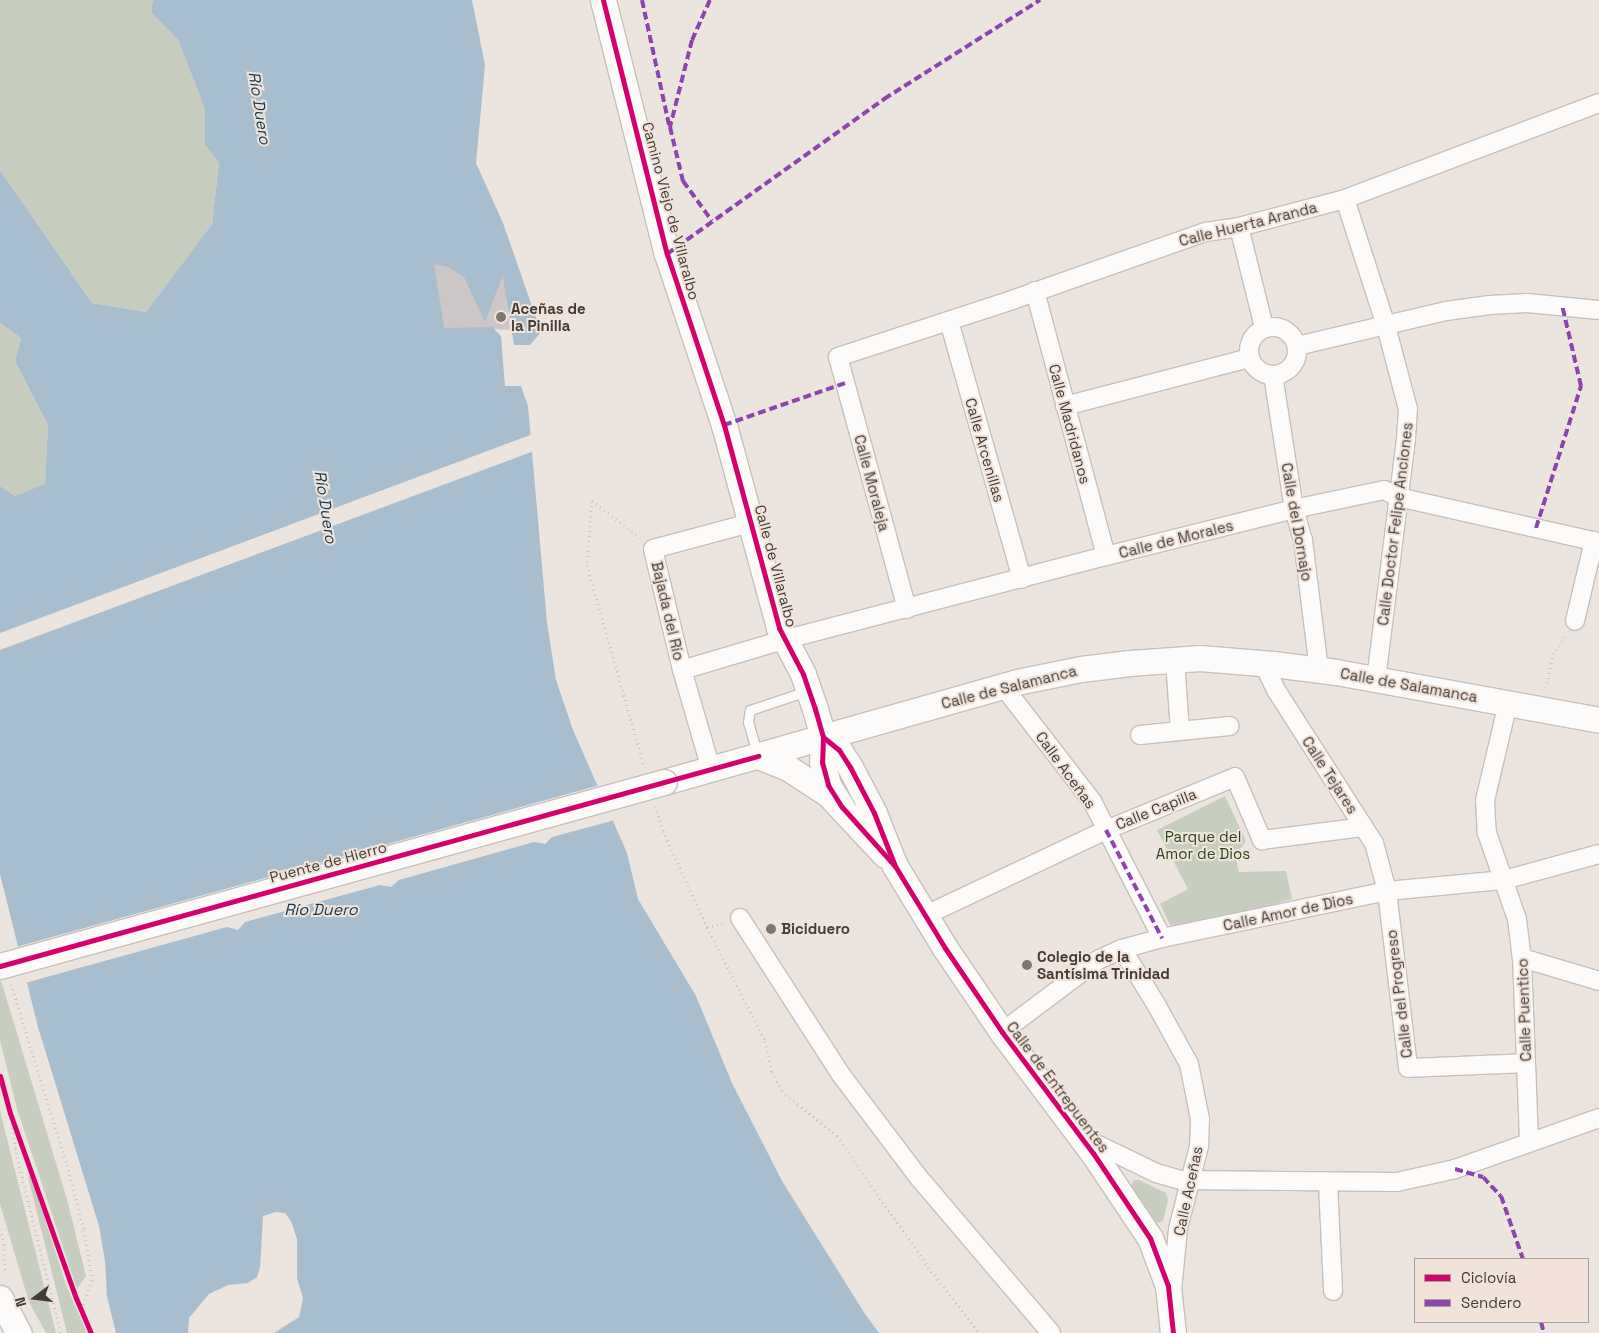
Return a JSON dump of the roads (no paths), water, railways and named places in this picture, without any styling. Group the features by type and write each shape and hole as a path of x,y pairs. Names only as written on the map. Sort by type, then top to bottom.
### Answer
{"street":[{"name":"Camino Viejo de Villaralbo","path":"603,0 664,245 724,425"},
{"name":"Calle Huerta Aranda","path":"838,357 949,321 1205,232 1239,227 1345,199 1599,102"},
{"name":"Calle Doctor Felipe Anciones","path":"1345,199 1386,326 1408,409 1406,439 1376,679"},
{"path":"1239,227 1264,327"},
{"name":"Calle Madridanos","path":"1034,291 1106,556"},
{"path":"1297,346 1446,311 1490,305 1527,303 1599,310"},
{"name":"Calle Arcenillas","path":"949,321 1022,579"},
{"path":"1264,327 1285,329 1297,346 1296,360 1287,372 1273,376 1258,370 1249,358 1251,340 1264,327"},
{"name":"Calle Moraleja","path":"838,357 907,609"},
{"path":"1065,406 1249,358"},
{"name":"Calle del Dornajo","path":"1273,376 1294,509 1303,540 1319,670"},
{"name":"Calle de Villaralbo","path":"724,425 783,640 803,674 823,737"},
{"name":"Calle de Morales","path":"682,670 783,640 1106,556 1294,509 1384,490 1398,497 1594,541 1575,621"},
{"name":"Bajada del Río","path":"711,769 682,670 654,549 750,523"},
{"name":"Calle de Salamanca","path":"664,782 1003,686 1081,669 1200,658 1319,670 1599,720"},
{"path":"1175,660 1180,731"},
{"name":"Calle Tejares","path":"1263,663 1276,690 1374,843 1387,891"},
{"name":"Calle Aceñas","path":"1003,686 1092,801 1162,938"},
{"name":"Calle Puentico","path":"1508,703 1485,800 1487,833 1517,920 1522,958 1528,1142"},
{"path":"1140,735 1230,726"},
{"name":"Calle de Entrepuentes","path":"823,737 824,771 828,785 842,807 895,866"},
{"name":"Calle de Entrepuentes","path":"823,737 838,750 850,767 874,813 895,866 924,916 1002,1032 1080,1136 1150,1238 1160,1261 1171,1302 1173,1333"},
{"name":"Calle de Entrepuentes","path":"758,756 781,765 804,778 842,807"},
{"name":"Calle Capilla","path":"924,916 1106,830 1235,776 1262,840 1364,827"},
{"name":"Puente de Hierro","path":"5,973 664,782"},
{"name":"Calle Amor de Dios","path":"1002,1032 1098,960 1122,949 1162,938 1387,891 1504,880 1599,854"},
{"name":"Calle del Progreso","path":"1387,891 1408,1068 1526,1064"},
{"path":"740,918 842,1076 920,1179 1051,1333"},
{"name":"Calle Aceñas","path":"1122,949 1157,1006 1189,1064 1200,1119 1199,1146 1178,1229 1171,1302"},
{"path":"1522,958 1599,981"},
{"path":"1080,1136 1156,1173 1190,1181 1398,1182 1454,1169 1599,1118"},
{"path":"1328,1182 1333,1291"},
{"path":"0,1298 19,1333"}],"lane":[{"path":"758,756 748,722 750,710 809,690"}],"water":[{"name":"Río Duero","path":"153,0 472,0 485,65 476,163 503,223 541,332 530,345 514,345 506,298 499,287 491,306 494,329 501,336 505,386 521,386 528,406 547,623 556,680 573,730 627,853 638,899 696,996 732,1083 782,1181 865,1314 879,1333 274,1333 299,1317 303,1298 297,1278 297,1239 291,1221 285,1213 276,1212 263,1216 260,1268 257,1277 248,1283 228,1285 209,1294 189,1318 188,1333 116,1333 107,1297 105,1261 99,1226 38,1027 0,874 0,486 15,496 45,484 48,425 15,362 21,338 0,323 0,170 92,303 146,312 212,224 219,163 205,145 205,109 178,40 151,12"}],"place":[{"name":"Aceñas de la Pinilla","path":"501,317"},
{"name":"Biciduero","path":"771,929"},
{"name":"Colegio de la Santísima Trinidad","path":"1027,965"}],"park label":[{"name":"Parque del Amor de Dios","path":"1203,844"}]}
